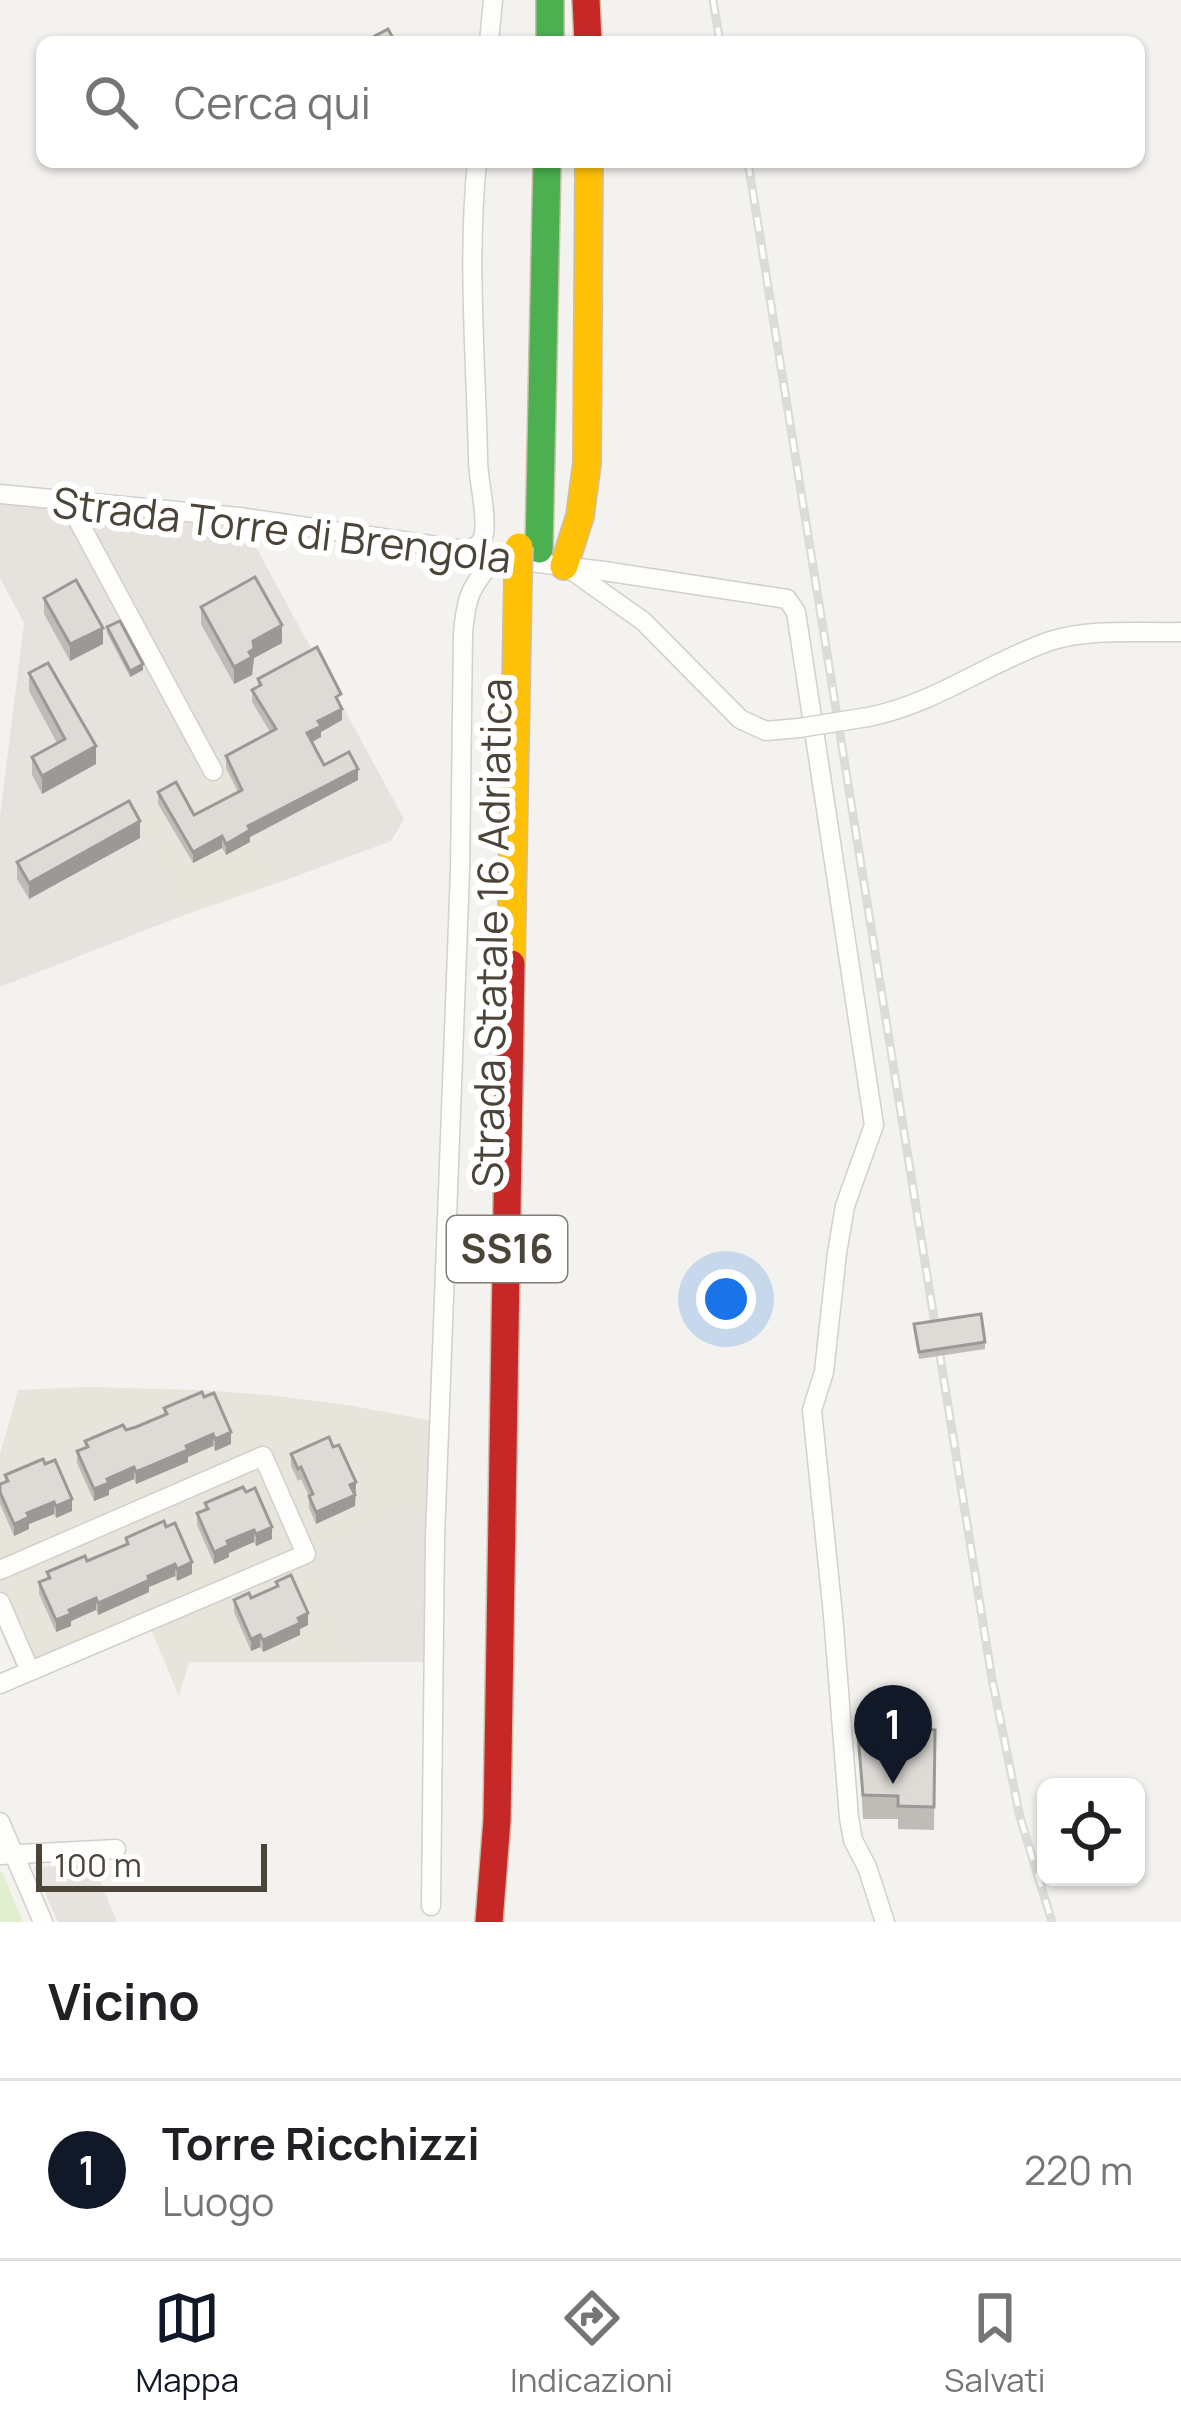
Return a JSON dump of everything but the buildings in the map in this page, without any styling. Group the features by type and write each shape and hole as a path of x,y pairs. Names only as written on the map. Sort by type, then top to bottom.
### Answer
{"highway":[{"path":"530,0 530,36"},
{"path":"550,0 550,36"},
{"path":"586,0 588,36"},
{"name":"Strada Statale 16 Adriatica","path":"508,1922 515,1824 533,1044 527,168"},
{"name":"Strada Statale 16 Adriatica","path":"489,1922 497,1797 529,562 547,168"},
{"path":"529,562 576,540 583,515 589,168"}],"street":[{"path":"490,36 494,0"},
{"path":"465,550 477,547 484,530 478,476 477,168"},
{"name":"Strada Torre di Brengola","path":"0,494 239,517 529,562"},
{"path":"67,500 213,771"},
{"path":"529,562 643,621 740,718 766,730 868,717 916,705 1028,650 1068,636 1181,632"},
{"path":"431,1906 435,1538 460,871 463,634 466,602 476,580 529,562 787,599 796,612 874,1125 845,1206 824,1372 812,1410 849,1818 884,1922"},
{"path":"0,1570 263,1456 306,1554 0,1684"},
{"path":"0,1602 30,1671"},
{"path":"0,1822 7,1855 43,1922"},
{"path":"7,1855 116,1849"}],"shaded area":[{"path":"0,503 66,509 209,776 129,817 179,917 0,987 0,817 24,623 0,578"},
{"path":"79,511 246,529 404,819 391,841 283,881"},
{"path":"225,768 283,881 179,917 129,817"},
{"path":"87,1387 270,1395 429,1420 424,1662 189,1662 179,1696 151,1630 16,1688 9,1671 16,1667 0,1630 0,1454 18,1390"},
{"path":"428,1505 424,1662 357,1661 311,1557"},
{"path":"93,1864 117,1922 58,1922 34,1867"}],"green space":[{"path":"2,1872 23,1922 0,1922"}],"railway":[{"path":"713,0 719,36"},
{"path":"749,168 992,1679 1020,1817 1052,1922"}],"traffic: fast":[{"path":"550,0 550,36"},
{"path":"539,549 547,168"}],"traffic: slow":[{"path":"564,566 580,516 587,463 589,168"},
{"path":"518,576 519,547"},
{"path":"511,964 518,576"}],"traffic: jam":[{"path":"586,0 588,36"},
{"path":"489,1922 497,1820 511,964"}],"place":[{"name":"Torre Ricchizzi","path":"893,1784"}]}
